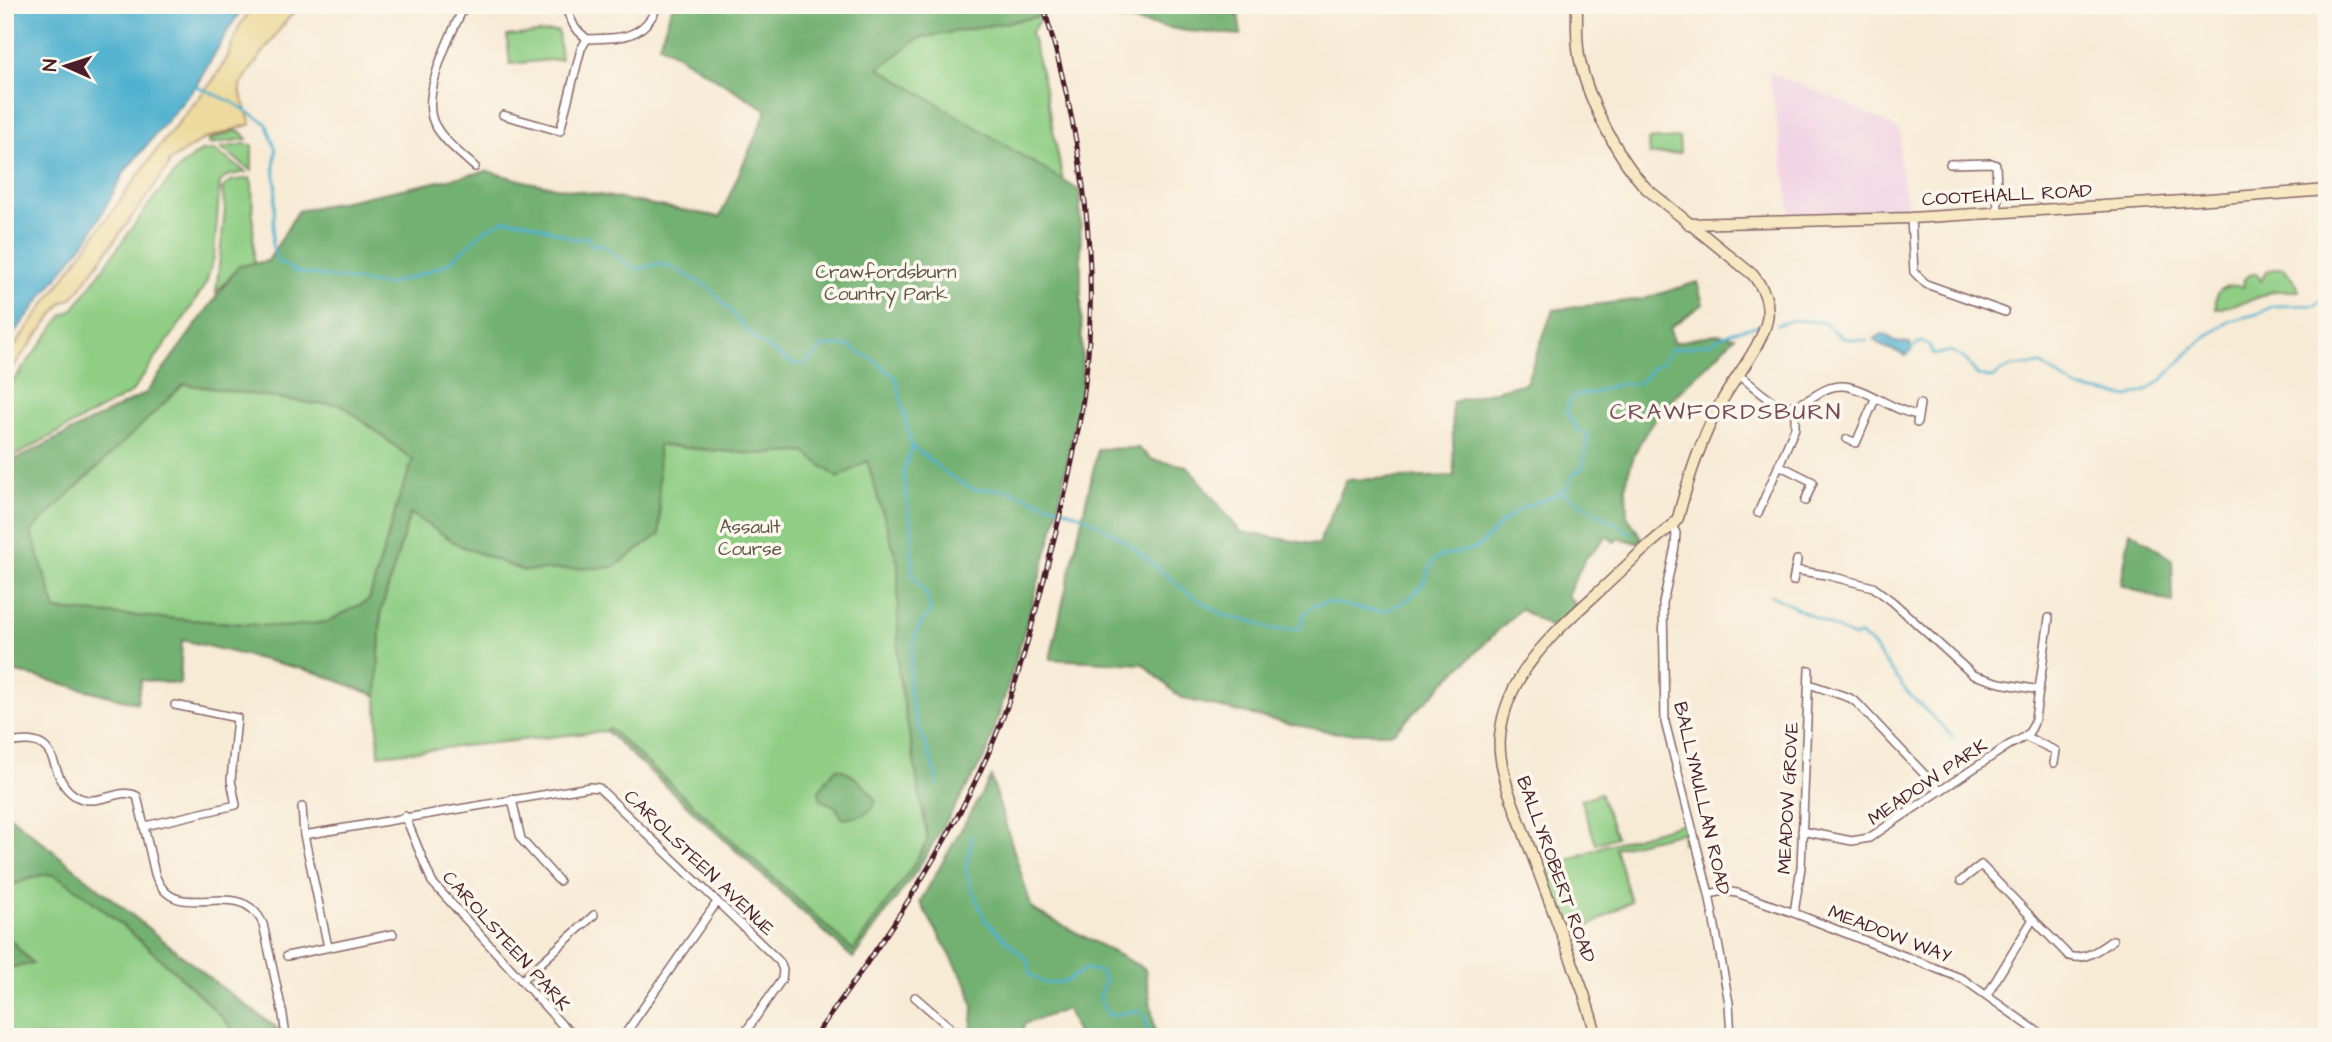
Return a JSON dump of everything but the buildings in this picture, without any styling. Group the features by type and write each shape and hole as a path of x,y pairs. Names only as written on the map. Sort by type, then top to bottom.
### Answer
{"main road":[{"path":"1577,5 1580,64 1589,91 1606,127 1635,176 1664,204 1753,275 1764,292 1767,313 1764,329 1718,408 1697,454 1678,518 1672,526"},
{"name":"COOTEHALL ROAD","path":"1689,224 1911,218 2327,190"},
{"name":"BALLYROBERT ROAD","path":"1597,1037 1580,983 1508,790 1501,761 1502,720 1511,693 1524,670 1543,646 1672,526"}],"street":[{"path":"465,5 445,46 430,109 433,120 445,139 475,167"},
{"path":"564,5 575,28 587,38 620,38 631,35 646,25 658,5"},
{"path":"503,116 561,131 581,49 587,38"},
{"path":"1950,164 1996,165 1998,212"},
{"path":"1911,218 1914,272 1926,284 2005,312"},
{"path":"1738,374 1781,405 1807,402 1829,387 1842,386 1918,419 1920,404"},
{"path":"1856,443 1875,399"},
{"path":"1758,513 1795,428 1796,405"},
{"path":"1847,439 1865,446"},
{"path":"1779,466 1815,478 1805,501"},
{"name":"BALLYMULLAN ROAD","path":"1672,526 1676,533 1675,547 1663,603 1665,722 1709,894 1729,1003 1731,1037"},
{"path":"1793,581 1797,560"},
{"path":"1795,570 1873,587 1973,675 2039,690"},
{"path":"2049,618 2032,729 2026,737 2056,751 2054,763"},
{"name":"MEADOW GROVE","path":"1794,913 1801,866 1809,670"},
{"path":"1810,684 1857,703 1940,791"},
{"path":"145,826 236,805 231,780 237,718 175,705"},
{"name":"MEADOW PARK","path":"1802,831 1864,841 2009,745 2026,737"},
{"path":"5,744 26,740 46,748 55,760 64,785 78,798 94,801 135,794 139,798 157,880 169,895 187,902 238,901 251,907 260,918 286,1037"},
{"name":"CAROLSTEEN AVENUE","path":"304,835 405,816 590,787 599,788 777,959 783,970 780,983 742,1037"},
{"path":"512,799 521,839 559,881"},
{"path":"302,807 304,835 328,947"},
{"name":"CAROLSTEEN PARK","path":"405,816 432,882 563,1026 580,1037"},
{"path":"1961,881 1981,865 2065,953 2074,957 2086,956 2113,940"},
{"name":"MEADOW WAY","path":"1709,894 1724,891 1737,893 1963,979 2045,1037"},
{"path":"623,1037 717,902"},
{"path":"522,980 594,915"},
{"path":"1987,995 2033,919"},
{"path":"287,956 393,934"},
{"path":"915,997 961,1037"},
{"path":"409,1037 421,1034 428,1037"}],"shaded area":[{"path":"1769,73 1834,98 1898,129 1908,210 1791,216"}],"green space":[{"name":"Crawfordsburn Country Park","path":"673,5 1038,5 1042,16 919,38 879,68 1080,191 1082,384 1055,524 1011,676 986,755 917,870 853,958 606,731 609,728 853,950 928,840 898,671 898,564 867,461 838,478 804,452 753,454 658,445 660,534 614,567 523,571 459,545 410,513 381,611 377,696 318,673 182,640 180,684 141,680 137,703 5,669 5,465 146,393 239,266 268,261 298,211 487,171 528,182 720,217 767,110 659,44","holes":["184,384 316,404 341,404 413,460 369,600 327,622 285,627 56,610 31,531"]},
{"path":"1059,5 1237,5 1241,35 1187,31 1060,9"},
{"path":"1042,16 1031,33 1063,181 878,68 919,38"},
{"path":"558,31 561,59 510,64 507,36"},
{"path":"234,131 241,132 247,139 209,144 209,140"},
{"path":"1679,138 1680,153 1649,155 1648,140"},
{"path":"252,145 252,171 221,148"},
{"path":"214,150 246,172 227,176 220,182 214,257 206,283 187,314 131,393 5,461 5,392 63,315 73,310 153,199 181,166 201,151"},
{"path":"250,178 254,263 239,267 216,293 225,209 222,189 230,181"},
{"path":"2284,268 2297,284 2299,291 2273,291 2249,301 2216,309 2217,297 2222,289 2230,286 2243,287 2244,279 2252,273 2257,274 2261,281 2266,272"},
{"path":"1697,282 1703,304 1670,328 1673,343 1715,334 1735,336 1653,422 1631,463 1625,489 1627,516 1643,540 1637,543 1619,538 1614,542 1607,536 1585,559 1567,595 1576,605 1552,628 1520,609 1393,733 1339,733 1181,698 1143,664 1050,659 1098,449 1138,448 1153,460 1187,466 1241,532 1318,545 1346,480 1454,476 1452,402 1526,383 1553,310 1643,299"},
{"path":"184,384 315,404 341,404 413,460 369,600 327,622 285,627 56,610 30,531"},
{"name":"Assault Course","path":"657,445 753,454 804,452 868,459 898,564 898,671 928,840 916,869 853,958 606,731 379,755 377,696 381,611 410,513 459,545 660,533"},
{"path":"2130,531 2172,559 2173,603 2121,585"},
{"path":"837,768 853,776 869,792 876,802 871,810 843,819 835,806 821,800 819,791"},
{"path":"991,777 1032,909 1145,969 1156,1037 1078,1037 1067,1009 1024,1024 1022,1037 971,1037 973,1007 968,986 920,902"},
{"path":"1600,793 1616,837 1596,844 1581,800"},
{"path":"5,812 217,984 281,1031 281,1037 238,1037 180,976 89,898 66,882 46,875 5,886"},
{"path":"1684,823 1687,825 1689,839 1682,843 1683,832 1615,848 1631,901 1574,935 1544,870 1604,846"},
{"path":"43,875 54,875 68,882 119,923 181,977 238,1037 5,1037 5,968 33,964 5,934 5,886"},
{"path":"5,934 33,964 5,968"}],"sand":[{"path":"254,5 300,5 240,85 251,124 202,140 169,162 169,166 73,298 63,302 5,377 5,359 161,144 215,78 227,58 240,25"}],"water":[{"path":"5,5 245,5 196,86 125,171 90,235 5,345"},
{"path":"1882,334 1895,342 1910,343 1911,351 1906,356 1881,345 1874,339"}],"waterway":[{"path":"196,86 232,102 266,123 276,150 272,245 277,261 297,272 383,285 417,276 450,262 485,230 504,220 524,221 577,240 586,236 591,245 601,244 632,268 655,264 670,266 710,288 757,341 793,364 803,364 823,346 848,346 872,359 896,378 912,447 903,472 912,531 912,574 926,594 931,612 919,626 915,636 909,675 910,695 938,786"},
{"path":"1910,349 1921,342 1929,345 1934,355 1951,351 1966,360 1978,376 1992,378 2011,367 2040,364 2077,388 2129,397 2146,391 2162,380 2201,340 2230,321 2257,314 2273,306 2316,305 2325,298 2327,289"},
{"path":"1777,325 1793,320 1822,322 1843,338 1867,341"},
{"path":"912,447 974,489 1007,490 1078,514 1105,528 1189,594 1226,616 1259,623 1269,629 1299,629 1308,610 1316,605 1334,603 1363,610 1382,611 1401,603 1420,588 1438,557 1477,548 1504,521 1524,507 1567,488 1571,477 1582,468 1588,440 1587,434 1577,429 1567,413 1568,405 1579,394 1594,393 1618,384 1636,384 1664,361 1670,350 1710,343 1731,332 1761,325"},
{"path":"1562,492 1631,533"},
{"path":"1771,595 1849,635 1860,635 1869,641 1908,693 1953,737"},
{"path":"972,837 966,870 969,882 985,920 1029,962 1030,975 1046,984 1066,981 1086,969 1099,971 1105,980 1100,999 1103,1007 1110,1016 1139,1010 1147,1022 1147,1037"}],"railway":[{"path":"814,1037 864,968 934,859 992,745 1025,651 1067,484 1087,365 1090,319 1088,228 1083,183 1066,93 1043,5"}],"district":[{"name":"CRAWFORDSBURN","path":"1726,411"}]}
